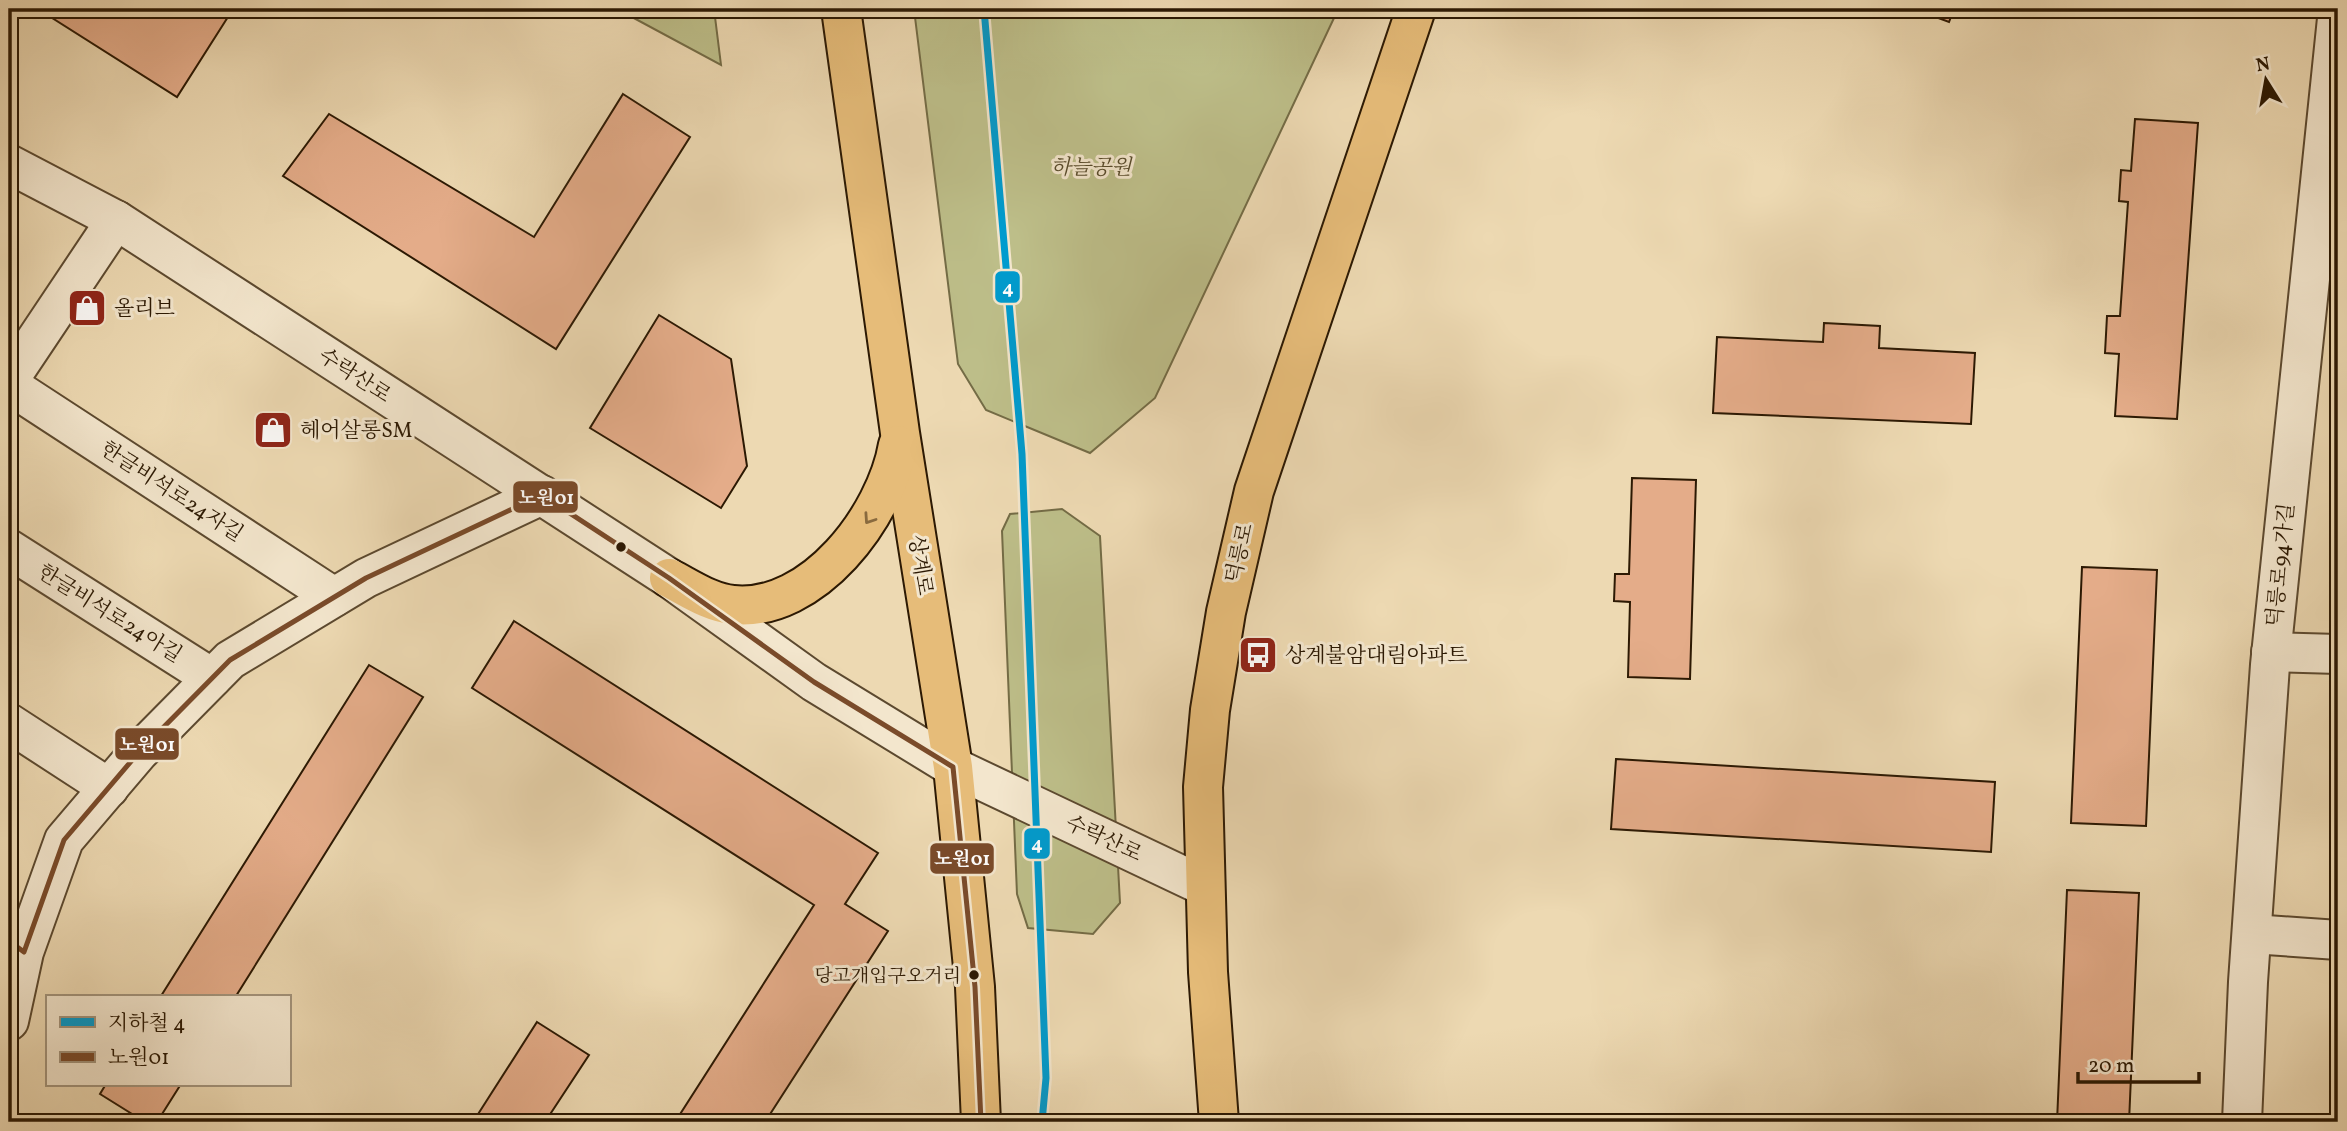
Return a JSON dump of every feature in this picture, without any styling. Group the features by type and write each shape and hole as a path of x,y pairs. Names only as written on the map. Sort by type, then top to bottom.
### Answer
{"main road":[{"name":"상계로","path":"841,9 900,433 953,767 975,987 981,1122"},
{"name":"덕릉로","path":"1219,1122 1204,887 1203,787 1210,710 1226,612 1254,491 1416,9"},
{"path":"668,578 718,602 735,605 782,599 807,586 870,519 894,466 900,433"}],"street":[{"name":"덕릉로94가길","path":"2242,1122 2271,652 2338,9"},
{"name":"수락산로","path":"9,164 116,220 668,578 814,682 953,767 1204,887"},
{"name":"한글비석로24자길","path":"116,220 9,383 334,597"},
{"path":"9,1021 16,946 64,840 139,752 230,660 366,578 542,495"},
{"name":"한글비석로24아길","path":"9,549 212,678"},
{"path":"2271,652 2338,654"},
{"path":"9,723 109,788"},
{"path":"2252,934 2338,940"}],"green space":[{"path":"617,9 714,9 721,65"},
{"name":"하늘공원","path":"914,9 1334,9 1334,18 1155,398 1090,453 986,410 958,364"},
{"path":"1062,509 1100,536 1120,903 1093,934 1028,928 1017,894 1002,531 1010,514"}],"building":[{"path":"38,9 233,9 177,97"},
{"path":"1914,9 1954,9 1949,22"},
{"path":"623,94 690,137 556,349 283,176 329,114 534,237"},
{"path":"2135,119 2198,123 2177,419 2115,416 2119,354 2105,353 2107,316 2120,316 2128,202 2119,201 2121,170 2131,171"},
{"path":"659,315 731,359 747,466 721,508 590,428"},
{"path":"1824,323 1880,326 1879,348 1975,353 1971,424 1713,413 1717,337 1823,342"},
{"path":"1632,478 1696,480 1690,679 1628,677 1630,602 1614,601 1615,574 1629,574"},
{"path":"2082,567 2157,570 2146,826 2071,823"},
{"path":"514,621 878,853 845,904 888,931 765,1122 682,1122 677,1119 814,905 472,688"},
{"path":"369,665 423,697 237,995 162,995"},
{"path":"1616,759 1995,782 1991,852 1611,829"},
{"path":"2067,890 2139,893 2129,1122 2057,1122"},
{"path":"537,1022 589,1055 545,1122 473,1122"},
{"path":"105,1086 180,1086 157,1122 145,1122 100,1094"}],"metro line":[{"name":"4","path":"984,9 1022,454 1046,1078 1042,1122"}],"transit line":[{"name":"노원01","path":"9,941 24,952 64,840 139,752 230,660 366,578 542,495 669,578 814,682 953,767 975,987 981,1122"}],"place":[{"name":"올리브","path":"87,308"},
{"name":"헤어살롱SM","path":"273,430"},
{"name":"상계불암대림아파트","path":"1258,655"},
{"name":"당고개입구오거리","path":"974,975"}]}
